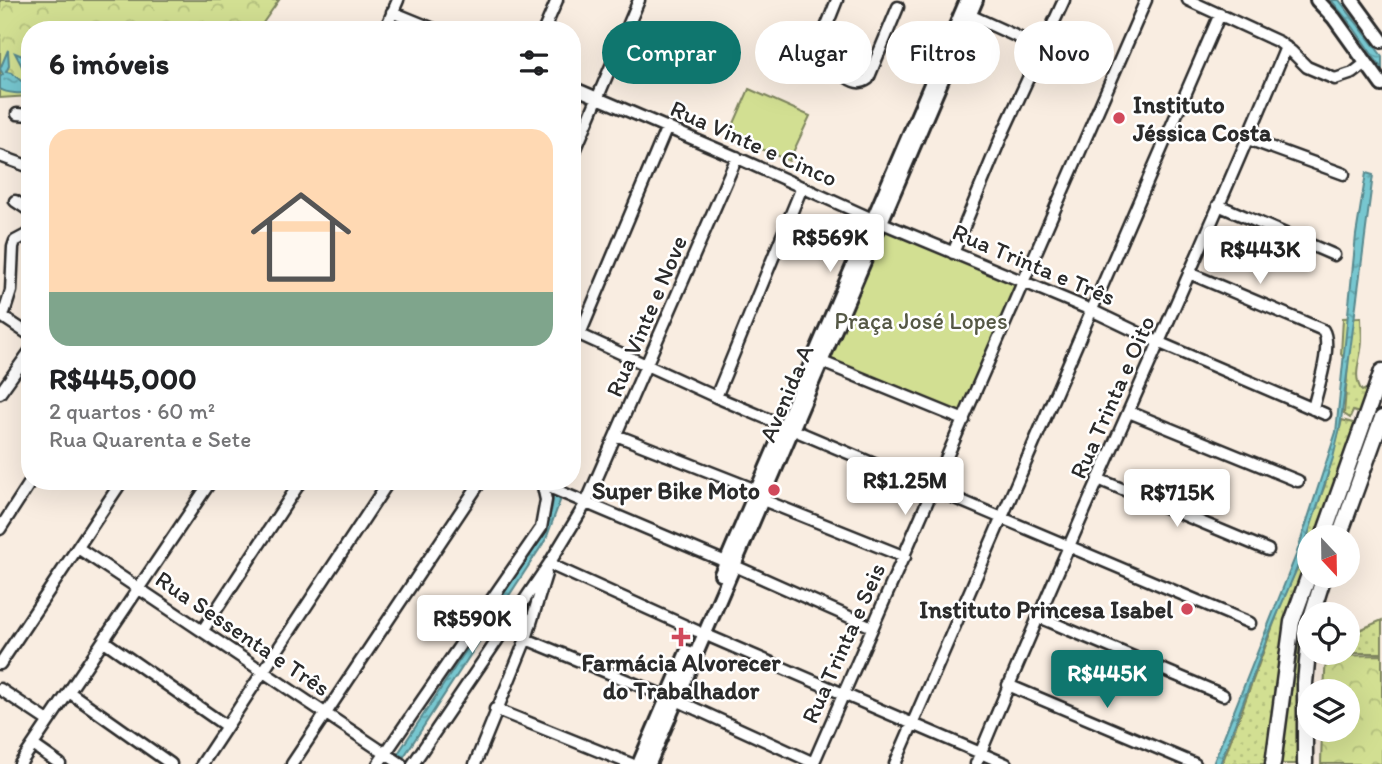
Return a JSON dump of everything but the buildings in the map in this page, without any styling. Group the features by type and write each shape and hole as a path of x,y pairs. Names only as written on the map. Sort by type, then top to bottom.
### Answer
{"highway":[{"path":"1327,525 1382,371"},
{"path":"1344,525 1381,425"},
{"path":"1273,764 1292,622 1304,588"},
{"path":"1305,764 1307,665"}],"main road":[{"name":"Avenida A","path":"639,764 701,633 966,9 976,0"},
{"path":"1317,0 1334,18 1382,85"},
{"path":"1352,0 1382,41"},
{"name":"Avenida A","path":"789,426 822,362 876,220"},
{"name":"Avenida A","path":"649,764 672,698"}],"street":[{"path":"388,21 398,0"},
{"path":"548,21 557,0"},
{"path":"581,137 639,0"},
{"path":"837,0 823,41 846,77 862,83 868,79 898,7"},
{"path":"1054,21 1064,0"},
{"name":"Rua Trinta e Seis","path":"813,764 1146,0"},
{"path":"1188,0 1286,47 1307,67 1335,79 1353,73 1366,62"},
{"path":"966,9 1014,34"},
{"path":"392,12 414,21"},
{"path":"895,764 1220,14"},
{"name":"Rua Trinta e Oito","path":"976,764 1286,47"},
{"path":"953,253 1026,84"},
{"name":"Rua Vinte e Cinco","path":"581,91 876,220"},
{"path":"17,114 21,114"},
{"path":"581,321 667,127"},
{"path":"1248,139 1344,174"},
{"path":"0,156 21,164"},
{"name":"Rua Vinte e Nove","path":"549,564 586,503 737,158"},
{"path":"716,397 802,187"},
{"path":"15,201 21,205"},
{"path":"1218,205 1334,255"},
{"name":"Rua Trinta e Três","path":"876,220 1091,310 1160,343 1325,414"},
{"path":"21,238 15,241 13,247 11,291 1,316 21,330"},
{"path":"1189,272 1319,327 1326,334 1327,341 1313,409"},
{"path":"581,334 716,397 1250,623"},
{"path":"822,362 964,419"},
{"path":"0,393 21,364"},
{"path":"1129,412 1298,481"},
{"path":"617,435 905,557"},
{"path":"1098,479 1268,550"},
{"path":"0,529 25,490"},
{"path":"0,664 115,490"},
{"path":"20,764 205,490"},
{"path":"203,630 295,490"},
{"path":"202,764 383,490"},
{"path":"292,764 475,490"},
{"path":"377,764 541,528 545,514 545,490"},
{"path":"555,490 872,627"},
{"name":"Rua Sessenta e Três","path":"78,548 401,764"},
{"path":"549,564 843,696 1006,764"},
{"path":"475,764 495,709 526,639 549,564"},
{"path":"413,764 549,564"},
{"path":"1039,617 1223,695"},
{"path":"526,639 672,698 813,764"},
{"path":"104,641 226,726"},
{"path":"1008,685 1195,764"},
{"path":"0,689 48,722"},
{"path":"69,692 171,764"},
{"path":"495,709 631,764"},
{"path":"33,745 60,764"}],"green space":[{"path":"0,0 279,0 264,21 21,21 21,97 0,98"},
{"path":"749,89 810,116 789,161 729,135"},
{"name":"Praça José Lopes","path":"880,222 1023,281 963,420 821,359"},
{"path":"1361,317 1362,347 1357,379 1362,391 1370,387 1359,413 1353,411 1350,418 1344,414 1348,365 1341,354 1343,318"},
{"path":"1342,420 1360,425 1323,525 1310,525 1325,485"},
{"path":"1297,561 1297,588 1301,588 1289,620 1270,764 1222,764"},
{"path":"1382,620 1382,653 1360,653 1360,630"},
{"path":"1297,652 1297,665 1307,665 1307,679 1297,679 1297,742 1306,742 1306,764 1280,764"},
{"path":"1360,655 1382,655 1382,764 1321,764 1322,742 1360,742 1360,679 1325,679 1325,665 1360,665"}],"water":[{"path":"1331,0 1339,0 1382,56 1382,69 1353,27"},
{"path":"8,50 9,66 6,72 12,73 21,81 21,93 0,89 0,77 3,74 0,69"},
{"path":"1366,173 1373,175 1340,428 1311,525 1306,525 1336,432 1356,235"},
{"path":"557,490 560,501 546,539 399,764 391,764 529,555 548,520 553,491"},
{"path":"1297,552 1297,568 1268,636 1220,764 1213,764"}],"place":[{"name":"Instituto Jéssica Costa","path":"1119,118"},
{"name":"Super Bike Moto","path":"774,490"},
{"name":"Instituto Princesa Isabel","path":"1187,609"},
{"name":"Farmácia Alvorecer do Trabalhador","path":"681,637"}]}
